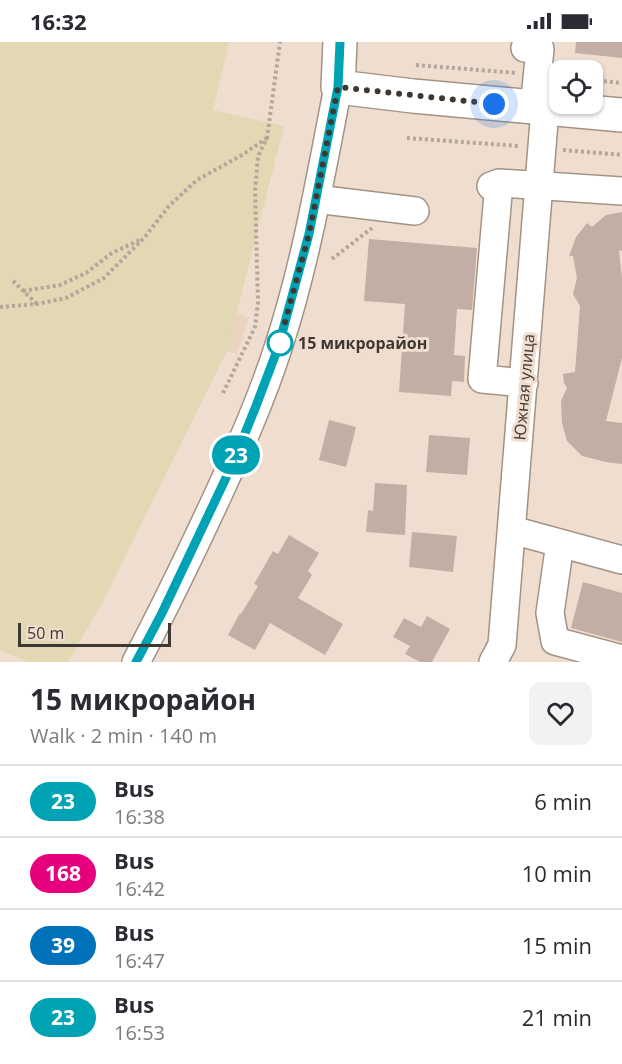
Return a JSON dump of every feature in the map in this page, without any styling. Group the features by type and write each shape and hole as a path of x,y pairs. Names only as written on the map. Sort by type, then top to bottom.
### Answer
{"main road":[{"path":"340,42 338,87 622,115"}],"street":[{"name":"Южная улица","path":"493,662 502,645 542,148 537,75 540,48 525,48"},
{"path":"136,662 162,613 233,463 278,348 309,234 338,87"},
{"path":"524,382 482,379 495,184 622,191"},
{"path":"316,199 406,210"},
{"path":"512,530 622,560"},
{"path":"560,543 550,613 555,641 622,659"}],"path":[{"path":"223,393 255,327 258,303 255,191 258,156 267,138 280,42"},
{"path":"416,65 537,75"},
{"path":"603,81 622,82"},
{"path":"0,307 37,304 66,298 104,278 144,238 169,206 197,180 267,138"},
{"path":"406,138 622,155"},
{"path":"332,259 406,210"},
{"path":"23,291 60,285 86,273 112,253 144,238"},
{"path":"13,281 37,304"}],"shaded area":[{"path":"213,305 249,317 237,354 200,342"}],"sand":[{"path":"0,42 229,42 213,110 284,126 227,351 101,605 68,662 29,662 0,650"}],"building":[{"path":"576,42 622,42 622,58 575,53"},
{"path":"622,212 622,251 619,250 622,278 622,358 606,421 622,423 622,464 582,456 567,441 562,423 561,401 567,388 563,374 575,372 580,306 573,294 577,278 573,256 569,256 576,237 587,223 592,227 606,215"},
{"path":"369,239 477,248 472,310 457,309 454,355 465,356 464,382 452,381 451,396 399,392 405,304 364,301"},
{"path":"329,420 356,427 346,467 319,460"},
{"path":"429,435 470,438 467,475 426,472"},
{"path":"375,483 407,485 405,535 366,532 368,510 373,511"},
{"path":"412,532 457,536 453,572 409,567"},
{"path":"289,535 319,553 308,571 312,575 298,598 343,624 325,655 270,623 255,650 228,635 258,586 254,584 273,551 278,554"},
{"path":"583,582 622,593 622,642 571,628"},
{"path":"427,616 450,629 432,662 420,662 405,654 410,646 393,637 404,618 421,627"}],"bus line":[{"name":"23","path":"136,662 162,613 233,463 278,348 309,234 338,87 340,42"}],"place":[{"name":"15 микрорайон","path":"280,343"}],"route":[{"path":"280,343 278,348 309,234 338,87 494,104"}]}
